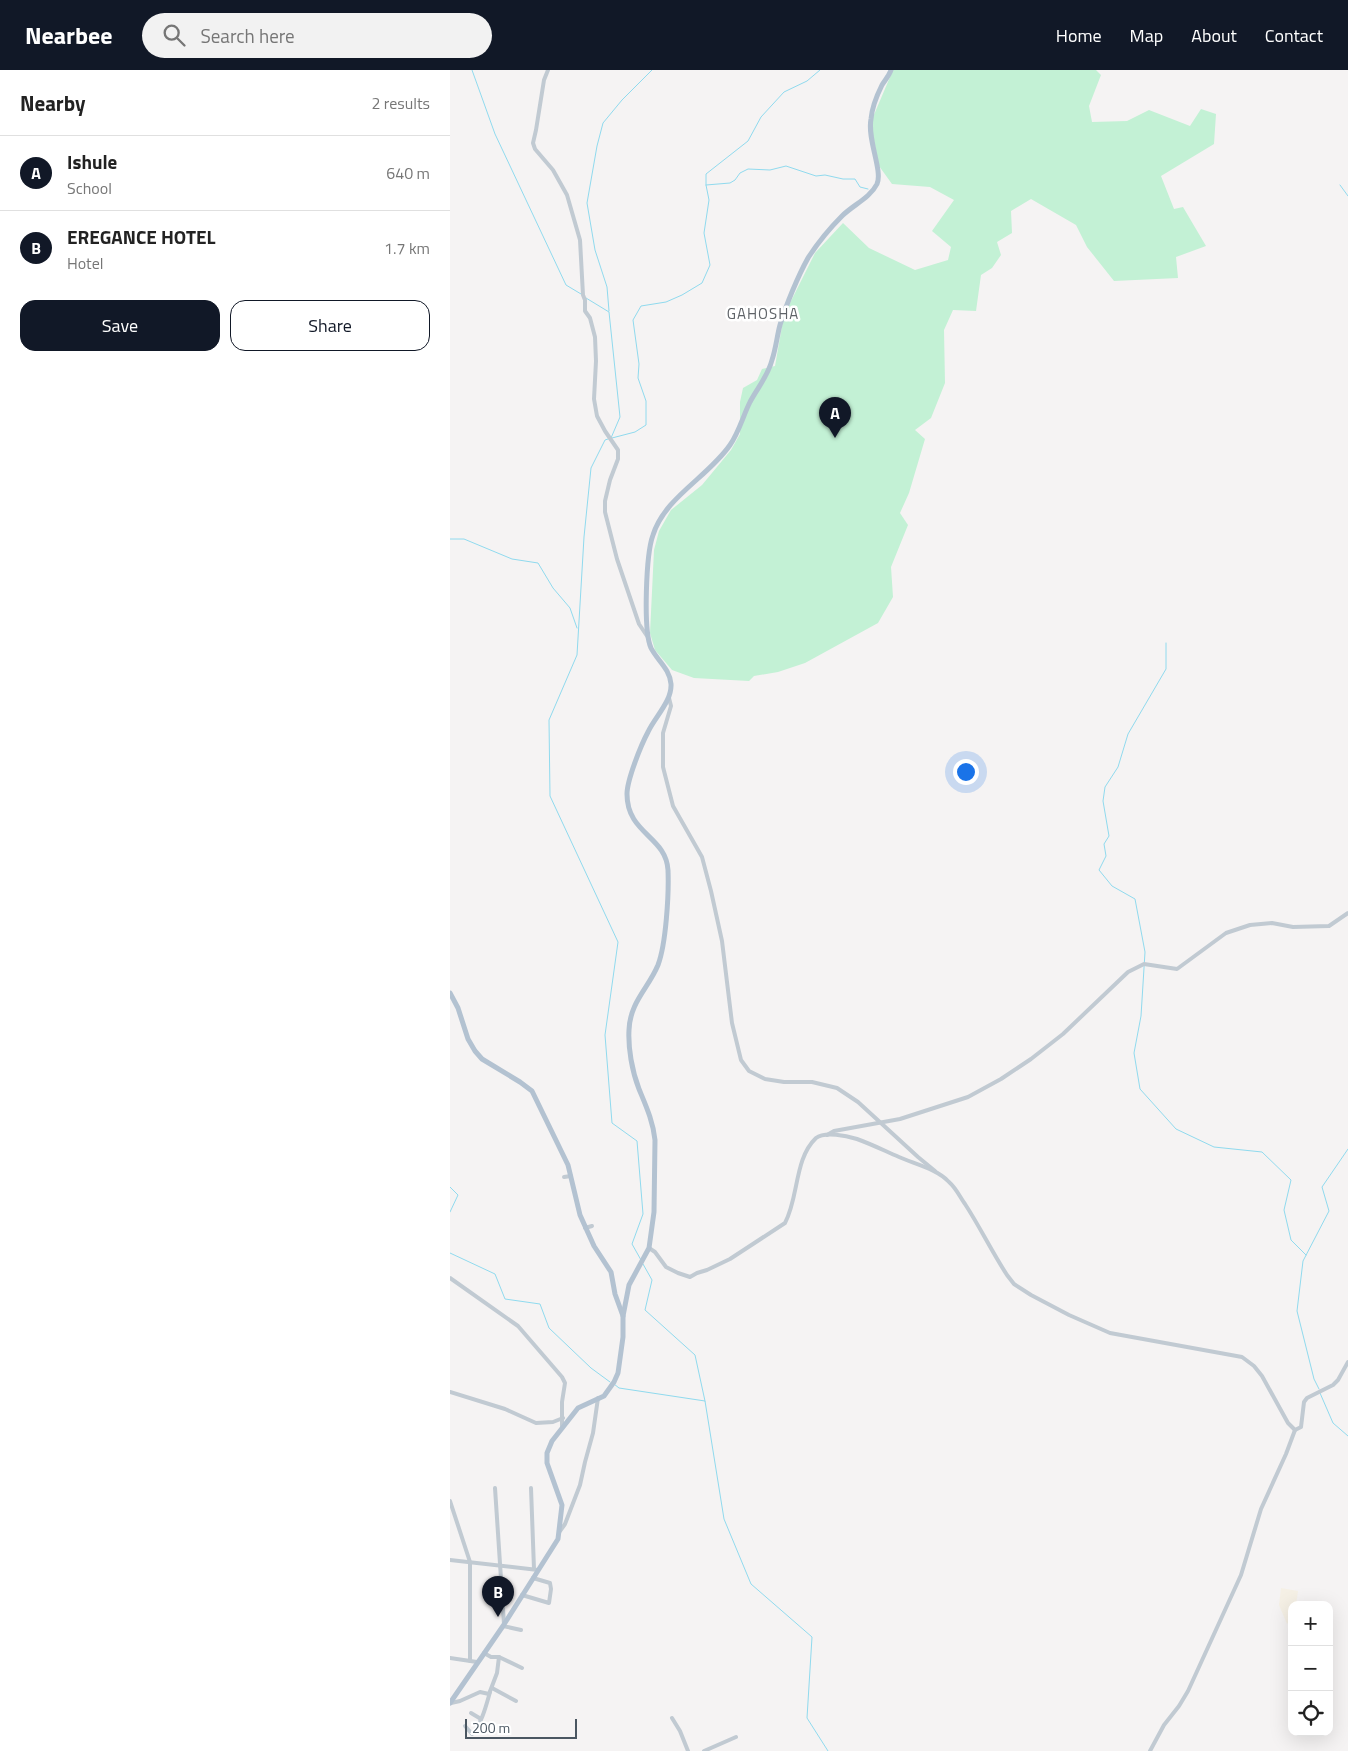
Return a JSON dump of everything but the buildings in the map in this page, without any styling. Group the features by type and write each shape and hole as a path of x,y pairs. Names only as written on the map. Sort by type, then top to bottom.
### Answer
{"main road":[{"path":"450,1703 504,1625 536,1570 558,1539 562,1505 547,1464 547,1453 552,1441 578,1408 604,1396 614,1382 621,1360 623,1316 629,1285 649,1248 654,1212 656,1140 652,1121 633,1071 628,1032 633,1006 650,981 658,964 664,943 668,875 667,861 662,852 636,825 630,813 627,792 639,750 668,698 671,686 670,676 651,647 647,636 646,619 650,543 658,522 667,508 694,484 731,443 750,402 766,379 786,307 808,259 841,217 865,198 876,185 879,178 870,137 870,120 879,93 891,70"},
{"path":"450,993 458,1008 468,1039 475,1051 482,1059 527,1086 532,1091 550,1134 568,1165 580,1215 594,1246 611,1272 615,1294 623,1316"}],"street":[{"path":"548,70 544,80 533,143 535,149 553,170 567,195 580,240 583,295 586,300 585,311 590,318 595,338 595,407 601,424 617,447 619,454 610,480 605,501 605,512 617,559 639,624 647,636"},
{"path":"668,698 671,706 663,732 663,767 673,806 702,857 722,941 732,1023 741,1060 749,1071 765,1079 784,1082 812,1082 837,1088 858,1102 918,1158 943,1176 953,1187 999,1263 1014,1284 1068,1315 1110,1333 1242,1357 1254,1366 1262,1376 1288,1423 1295,1430"},
{"path":"649,1248 655,1252 666,1267 690,1277 716,1266 785,1223 791,1211 802,1164 810,1146 818,1137 834,1131 900,1119 968,1097 1001,1079 1031,1059 1063,1034 1128,972 1144,964 1177,969 1226,934 1250,925 1272,923 1293,927 1329,926 1348,913"},
{"path":"827,1135 848,1137 862,1141 943,1176"},
{"path":"564,1177 571,1176"},
{"path":"585,1228 592,1226"},
{"path":"450,1278 518,1326 562,1377 565,1383 562,1402 562,1427"},
{"path":"1150,1751 1164,1725 1188,1691 1241,1575 1261,1509 1295,1430 1301,1427 1306,1398 1333,1385 1348,1362"},
{"path":"450,1392 505,1409 536,1423 553,1422 563,1418"},
{"path":"560,1532 566,1524 580,1485 593,1433 594,1412 598,1398"},
{"path":"495,1488 504,1625 521,1630"},
{"path":"450,1560 536,1570 531,1488"},
{"path":"450,1501 470,1562 470,1661"},
{"path":"522,1595 549,1603 552,1589 550,1583 533,1578"},
{"path":"484,1653 491,1657 499,1657 522,1668"},
{"path":"465,1726 472,1734 481,1719 497,1673 499,1657"},
{"path":"450,1658 477,1662"},
{"path":"491,1689 516,1701"},
{"path":"450,1703 460,1701 480,1692 488,1694 491,1689"},
{"path":"471,1713 481,1719"},
{"path":"672,1718 680,1731 688,1751"},
{"path":"704,1751 736,1737"}],"green space":[{"path":"893,70 1096,70 1101,75 1089,106 1092,122 1127,121 1149,110 1190,126 1201,109 1216,114 1214,144 1161,176 1174,209 1183,207 1206,246 1176,257 1178,278 1114,281 1087,247 1076,225 1031,199 1011,211 1012,233 997,242 1001,255 992,268 981,275 976,311 953,310 944,330 945,383 931,418 915,430 925,439 909,493 900,513 908,525 891,567 893,597 878,623 805,663 778,672 754,676 749,681 694,678 672,670 655,650 650,633 654,550 659,531 671,510 702,485 731,450 740,434 740,402 743,388 757,380 762,369 775,366 784,315 815,253 843,223 869,248 915,270 948,260 951,247 932,231 954,200 930,187 892,184 879,166 872,130 873,117"}],"sand":[{"path":"1281,1588 1298,1591 1297,1601 1288,1601 1287,1624 1279,1605"}],"waterway":[{"path":"472,70 495,134 566,285 581,294"},
{"path":"609,311 607,287 595,250 587,203 597,146 603,123 622,100 652,70"},
{"path":"612,438 635,432 646,425 646,401 638,378 639,364 633,320 641,306 666,302 702,283 710,265 704,233 709,200 706,174 748,141 761,117 784,92 807,81 820,70"},
{"path":"706,185 730,183 740,173 748,169 770,170 786,166 816,176 825,175 843,179 855,179 860,187 868,189"},
{"path":"1340,185 1348,196"},
{"path":"586,298 609,312 620,417 611,438"},
{"path":"608,439 605,440 591,468 584,537 577,655 549,720 550,796 618,942 605,1035 612,1123 637,1141 643,1214 632,1244 641,1260"},
{"path":"450,539 464,539 512,559 538,563 553,588 570,608 577,628"},
{"path":"1166,643 1166,669 1128,734 1118,767 1105,787 1103,801 1109,836 1104,844 1106,856 1099,870 1112,886 1135,899 1145,952 1141,1016 1134,1053 1140,1089 1176,1129 1214,1147 1262,1152 1291,1180 1284,1210 1291,1240 1306,1255"},
{"path":"1319,1389 1314,1379 1297,1311 1303,1261 1329,1211 1322,1187 1348,1149"},
{"path":"450,1187 458,1195 450,1212"},
{"path":"450,1253 495,1274 505,1299 540,1304 549,1328 591,1368 610,1382"},
{"path":"643,1264 652,1280 645,1310 695,1355 705,1401"},
{"path":"614,1384 619,1388 705,1401 724,1519 751,1584 812,1637 807,1718 828,1751"},
{"path":"1320,1393 1333,1423 1348,1436"}],"place":[{"name":"Ishule","path":"835,438"},
{"name":"EREGANCE HOTEL","path":"498,1617"}],"district":[{"name":"GAHOSHA","path":"763,314"}]}
